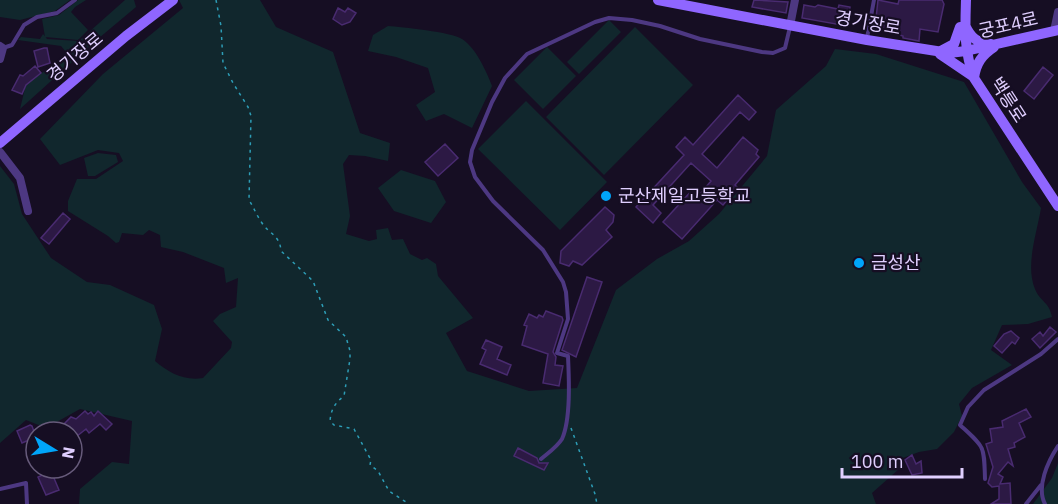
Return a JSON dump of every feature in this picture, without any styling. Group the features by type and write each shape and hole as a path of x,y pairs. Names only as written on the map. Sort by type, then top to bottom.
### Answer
{"street":[{"name":"경기장로","path":"0,143 118,42 173,0"},
{"name":"경기장로","path":"658,0 937,52 966,51"},
{"path":"790,26 795,0"},
{"path":"937,52 947,49 957,39 966,0"},
{"name":"백릉로","path":"966,0 966,51 974,78 1058,206"},
{"path":"1056,30 1058,12"},
{"path":"965,25 969,35 976,41 998,44"},
{"name":"궁포4로","path":"966,51 1056,30"},
{"path":"937,52 974,78 979,60 984,53 998,44"},
{"path":"0,59 1,47"},
{"path":"0,152 20,178 28,211"}],"lane":[{"path":"1,47 12,45 24,25 38,17 57,13 75,0"},
{"path":"867,40 874,0"},
{"path":"541,459 562,439 568,417 568,356 557,353 568,319 566,292 563,282 543,250 493,201 475,177 471,162 472,150 492,102 505,78 527,54 595,22 609,18 632,20 739,48 773,53 785,48 790,26"},
{"path":"985,479 985,455 981,443 960,425 968,407 984,390 1041,354 1058,339"},
{"path":"1026,504 1042,484 1058,446"},
{"path":"0,489 26,483 27,504"},
{"path":"1042,484 1041,497 1045,504"}],"path":[{"path":"216,0 221,26 223,63 251,116 249,201 269,232 275,234 281,244 281,251 313,281 328,320 346,337 351,351 344,396 336,403 331,412 330,421 334,425 354,429 371,460 370,465 378,471 389,491 409,504"},
{"path":"568,417 597,504"}],"shaded area":[{"path":"0,0 70,0 55,11 20,20 0,17"},
{"path":"78,0 86,0 71,12 88,30 78,40 45,37 42,19 59,15"},
{"path":"125,0 134,0 136,7 93,43 80,40"},
{"path":"179,0 260,0 276,27 333,52 360,133 390,143 388,161 349,155 343,164 350,216 346,234 369,241 377,239 376,230 388,228 392,240 403,239 410,254 422,260 427,258 436,264 438,276 473,318 446,333 467,371 529,391 577,388 616,290 657,259 689,241 719,214 767,156 776,110 826,66 835,49 876,54 964,82 1022,182 1041,208 1031,259 1032,280 1039,297 1049,308 1052,317 1028,324 1002,325 991,350 1012,365 972,388 959,404 962,416 954,432 937,449 919,452 900,459 899,469 872,493 876,504 79,504 80,489 112,462 129,464 132,421 80,409 60,420 24,420 0,443 0,166 14,184 22,214 51,258 87,282 110,285 154,305 162,329 155,361 177,375 203,378 231,348 232,342 213,321 220,314 236,307 238,278 226,283 224,268 183,252 161,247 160,235 149,230 143,235 122,233 119,242 116,243 68,211 68,201 77,179 96,179 123,161 119,153 98,150 60,165 40,139 103,74 183,8"},
{"path":"609,20 621,32 579,74 567,62"},
{"path":"388,26 456,36 472,48 492,86 472,128 444,114 426,121 416,105 435,92 428,68 396,57 368,51 373,35"},
{"path":"635,27 693,85 604,175 546,117"},
{"path":"43,34 47,39 79,41 91,45 20,109 26,84 56,63 66,52 61,46 18,40 21,37 40,39"},
{"path":"547,47 576,76 543,109 514,80"},
{"path":"526,101 607,182 560,230 478,149"},
{"path":"98,153 116,155 118,162 95,176 88,176 84,158"},
{"path":"401,170 435,181 446,202 431,223 394,211 378,188"},
{"path":"1058,463 1058,504 1033,504 1052,478"}],"building":[{"path":"754,0 788,2 786,13 752,7"},
{"path":"878,0 898,4 899,0 942,0 944,4 938,32 920,29 919,41 875,28"},
{"path":"804,5 838,9 839,5 850,7 847,26 802,18"},
{"path":"338,8 345,12 348,8 356,13 350,22 342,25 333,19"},
{"path":"47,48 50,63 38,67 34,51"},
{"path":"35,66 41,73 26,85 22,94 12,90 20,75 23,76"},
{"path":"1043,67 1053,75 1034,99 1024,91"},
{"path":"738,95 756,112 749,120 740,112 702,154 717,168 743,137 758,150 756,154 759,157 735,185 738,188 723,205 717,200 682,239 663,222 694,188 700,194 711,181 691,163 653,205 661,213 653,223 636,207 684,155 676,147 685,137 693,145"},
{"path":"445,144 458,158 438,176 425,162"},
{"path":"605,207 614,215 613,222 606,230 612,237 582,265 573,261 569,266 560,263 561,251"},
{"path":"63,213 70,219 49,244 41,238"},
{"path":"587,277 602,282 576,357 562,350"},
{"path":"546,311 562,317 563,320 553,352 556,357 555,365 563,366 559,386 543,383 548,354 522,345 527,326 524,325 529,314 537,318 539,315 543,317"},
{"path":"1050,327 1056,332 1040,348 1032,339 1040,332 1043,336"},
{"path":"1011,331 1019,338 1015,344 1012,342 1002,353 994,346 1004,334"},
{"path":"486,340 502,347 497,359 511,365 507,375 480,364 486,350 482,348"},
{"path":"1026,409 1031,417 1019,423 1025,437 1014,443 1015,447 1008,449 1013,466 1008,462 998,474 1003,477 1000,484 1010,483 1011,504 991,504 999,499 999,486 992,487 988,483 993,467 986,444 992,442 990,429 1003,427 1002,421"},
{"path":"85,411 88,414 91,412 94,416 98,411 112,424 106,430 100,424 89,433 86,429 84,431 84,420 68,420 71,417 76,419"},
{"path":"24,428 24,442 22,443 17,431"},
{"path":"518,448 537,458 539,463 548,463 544,470 514,456"},
{"path":"912,455 916,464 921,461 922,473 912,475 905,460"},
{"path":"39,480 55,480 59,490 46,495"}],"place":[{"name":"군산제일고등학교","path":"606,196"},
{"name":"금성산","path":"859,263"}]}
